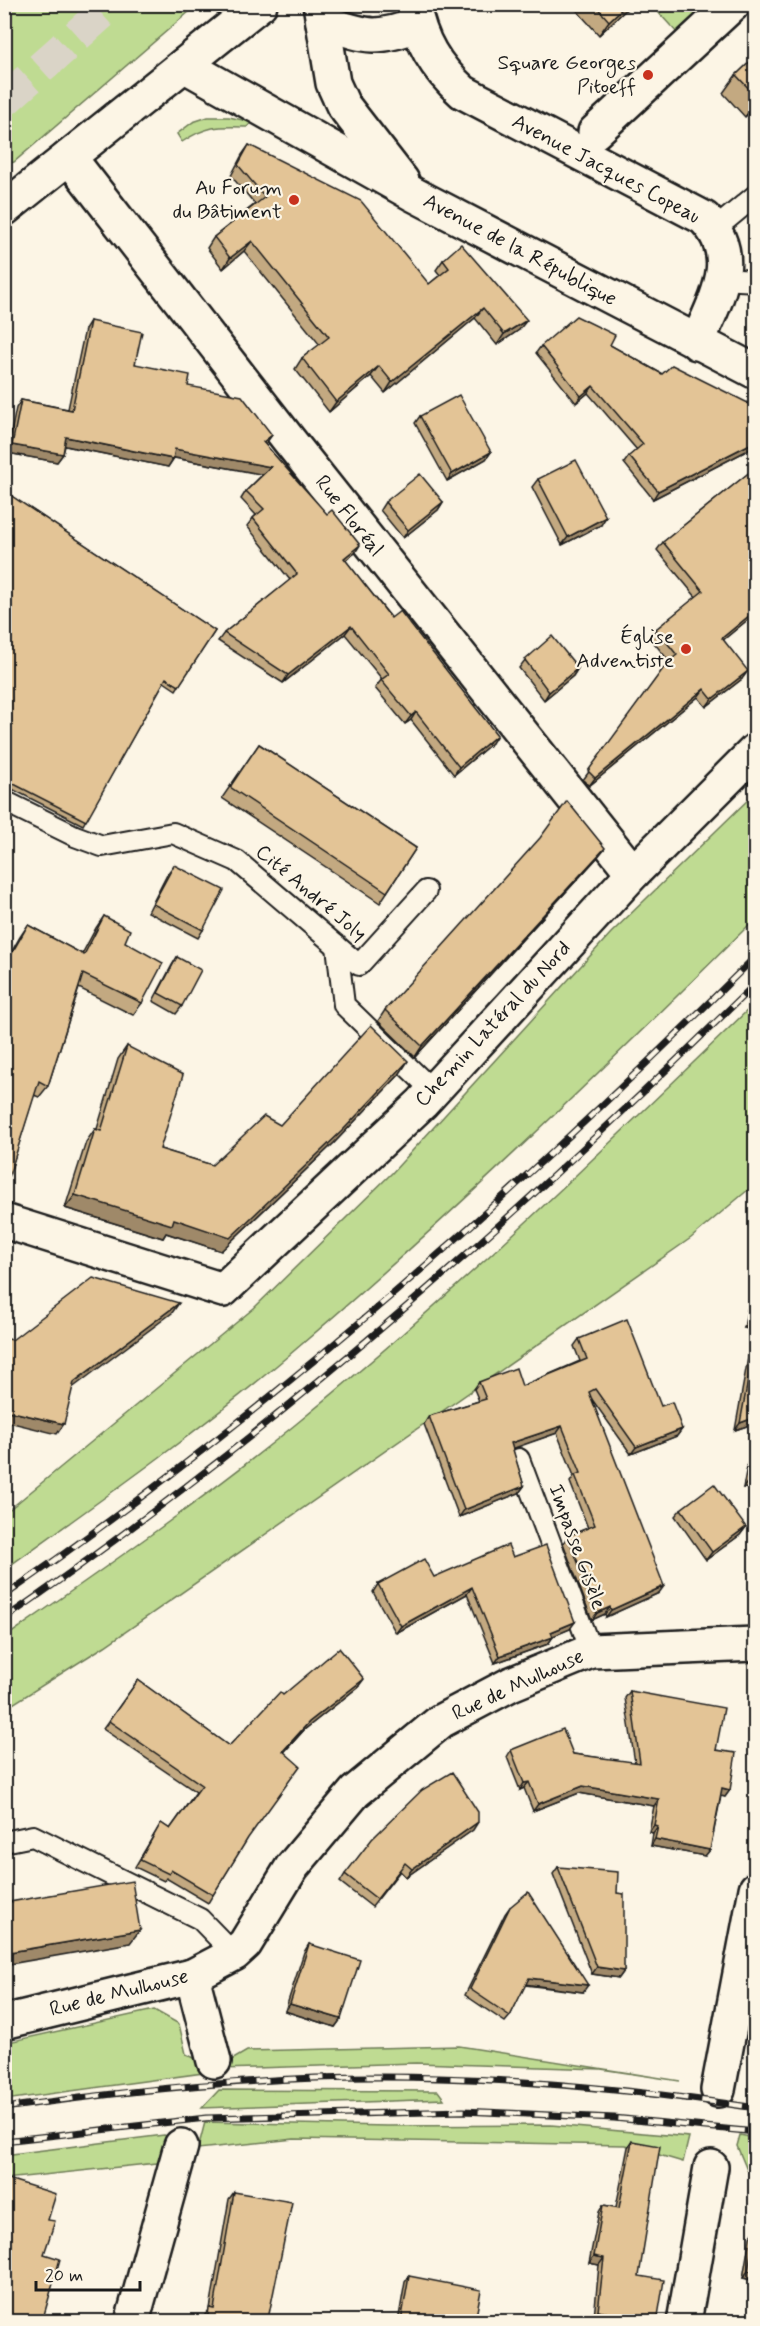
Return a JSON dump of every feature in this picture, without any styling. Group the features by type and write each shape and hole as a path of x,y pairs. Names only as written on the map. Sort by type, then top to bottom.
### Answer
{"street":[{"path":"5,207 260,4"},
{"path":"595,132 733,4"},
{"name":"Avenue Jacques Copeau","path":"322,13 373,37 389,35 415,15 432,59 443,75 463,92 573,152 704,218 715,229 724,246 722,279 697,343"},
{"name":"Avenue de la République","path":"322,13 333,83 343,105 413,194 756,372"},
{"path":"184,65 413,194"},
{"name":"Rue Floréal","path":"69,157 288,439 633,873"},
{"name":"Chemin Latéral du Nord","path":"4,1221 224,1290 432,1091 633,873 756,750"},
{"path":"755,1643 756,1651"},
{"name":"Rue de Mulhouse","path":"4,2022 192,1976 234,1954 245,1944 292,1867 355,1792 441,1721 511,1684 591,1651 755,1643"},
{"path":"718,2090 756,1889"},
{"path":"192,1976 214,2061"},
{"path":"132,2322 181,2146"},
{"path":"684,2322 711,2167"}],"lane":[{"path":"715,229 756,195"},
{"path":"722,279 756,281"},
{"name":"Cité André Joly","path":"4,801 75,836 102,846 172,833 237,861 358,965 426,891"},
{"path":"337,946 344,1005 432,1091"},
{"name":"Impasse Gisèle","path":"519,1459 591,1651"},
{"path":"4,1842 33,1836 200,1919 234,1954"}],"green space":[{"path":"4,5 197,5 14,162 5,164"},
{"path":"667,5 715,5 680,36 659,13"},
{"path":"208,117 229,117 252,122 247,127 221,127 199,132 182,142 177,134 193,122"},
{"path":"755,793 755,919 526,1142 409,1250 288,1356 148,1466 5,1569 5,1513 254,1308 392,1173 611,933"},
{"path":"755,1003 755,1184 691,1238 105,1646 5,1709 4,1638 225,1480 356,1374 530,1218"},
{"path":"154,2010 179,2024 186,2054 202,2062 203,2073 5,2100 4,2043"},
{"path":"459,2046 680,2081 601,2069 416,2063 220,2069 214,2061 230,2061 247,2051"},
{"path":"219,2090 438,2091 444,2099 202,2108"},
{"path":"205,2122 387,2126 551,2125 689,2137 683,2162 625,2145 294,2139 198,2149"},
{"path":"164,2135 180,2141 157,2163 5,2179 4,2155"},
{"path":"740,2135 755,2138 755,2172 747,2170 737,2146"}],"building":[{"path":"594,4 627,4 609,21"},
{"path":"756,56 756,96 736,75"},
{"path":"249,145 361,201 429,284 449,268 443,260 461,244 527,320 504,334 483,308 392,382 379,366 336,402 302,358 329,337 252,241 230,258 214,237 265,197 238,165"},
{"path":"576,316 615,335 610,345 662,374 672,365 756,407 756,441 658,491 629,456 643,444 593,386 581,396 541,346"},
{"path":"90,321 142,332 135,364 190,375 188,386 242,396 272,435 263,442 327,514 332,510 360,545 344,558 391,618 400,611 497,735 459,767 416,712 411,716 381,680 389,674 351,626 288,675 224,633 297,574 253,518 264,509 246,491 271,467 175,449 173,459 66,437 63,454 12,445 21,400 72,410"},
{"path":"459,395 491,452 452,474 420,416"},
{"path":"576,460 606,517 568,537 538,479"},
{"path":"756,467 756,610 722,638 748,671 712,699 704,689 595,778 588,771 668,662 677,655 656,629 703,591 663,542"},
{"path":"420,474 443,502 408,530 385,502"},
{"path":"4,491 215,631 179,686 166,678 86,821 4,779"},
{"path":"552,636 578,668 549,692 525,660"},
{"path":"259,744 416,848 387,892 230,787"},
{"path":"567,801 605,848 422,1046 385,1010 540,838"},
{"path":"174,865 224,890 203,930 153,904"},
{"path":"104,916 130,930 125,942 163,963 142,1003 83,974 48,1086 39,1081 9,1176 4,1175 4,967 28,925 84,955"},
{"path":"177,957 201,970 182,1006 158,993"},
{"path":"371,1025 408,1061 343,1130 230,1238 174,1219 172,1225 75,1195 95,1129 101,1131 127,1046 183,1075 160,1149 212,1165 264,1116 280,1125"},
{"path":"93,1278 179,1303 74,1382 64,1424 4,1410 4,1338 12,1340"},
{"path":"756,1286 756,1322 750,1321"},
{"path":"627,1319 661,1406 672,1402 682,1429 636,1447 595,1389 589,1392 664,1586 611,1610 610,1607 597,1613 568,1536 595,1525 575,1475 581,1473 562,1426 511,1443 524,1486 464,1510 429,1416 486,1399 479,1382 516,1368 522,1386 587,1359 579,1339"},
{"path":"756,1338 756,1417 740,1423"},
{"path":"756,1443 756,1481 749,1480"},
{"path":"714,1484 746,1527 712,1552 681,1509"},
{"path":"508,1545 513,1557 546,1545 575,1622 551,1632 553,1637 500,1656 472,1587 401,1626 378,1584 424,1559 434,1577"},
{"path":"339,1648 364,1679 309,1722 283,1751 300,1766 248,1838 213,1895 171,1870 169,1874 140,1860 161,1823 170,1829 202,1785 109,1721 138,1680 229,1746 280,1692 283,1695"},
{"path":"630,1691 724,1708 716,1750 736,1753 730,1790 722,1788 710,1850 655,1839 658,1826 654,1825 659,1799 583,1786 538,1804 529,1782 524,1783 511,1750 563,1729 573,1754 640,1763"},
{"path":"452,1772 478,1812 478,1822 412,1869 405,1863 377,1899 345,1874 372,1839 422,1790"},
{"path":"558,1867 618,1872 617,1893 624,1894 624,1971 597,1967"},
{"path":"132,1881 140,1930 4,1953 4,1903"},
{"path":"528,1892 588,1985 529,1978 510,2016 470,1989 510,1907"},
{"path":"309,1944 360,1960 341,2019 290,2004"},
{"path":"632,2141 660,2146 639,2276 664,2280 657,2322 625,2322 626,2316 598,2311 604,2258 594,2256 603,2205 619,2208"},
{"path":"5,2178 56,2194 48,2220 55,2221 44,2254 60,2259 42,2322 4,2322"},
{"path":"234,2192 292,2202 268,2319 272,2320 271,2322 207,2322 209,2308 214,2309"},
{"path":"756,2230 756,2272 748,2271"},
{"path":"409,2276 481,2290 475,2322 401,2322"}],"tunnel":[{"path":"4,101 112,4"}],"railway":[{"path":"4,1596 105,1524 203,1449 394,1293 578,1128 756,956"},
{"path":"4,1619 203,1473 394,1318 578,1154 756,983"},
{"path":"4,2108 199,2085 371,2077 482,2079 537,2083 647,2093 756,2108"},
{"path":"4,2141 206,2118 463,2111 614,2118 756,2132"}],"place":[{"name":"Square Georges Pitoeff","path":"648,75"},
{"name":"Au Forum du Bâtiment","path":"294,200"},
{"name":"Église Adventiste","path":"686,649"}]}
